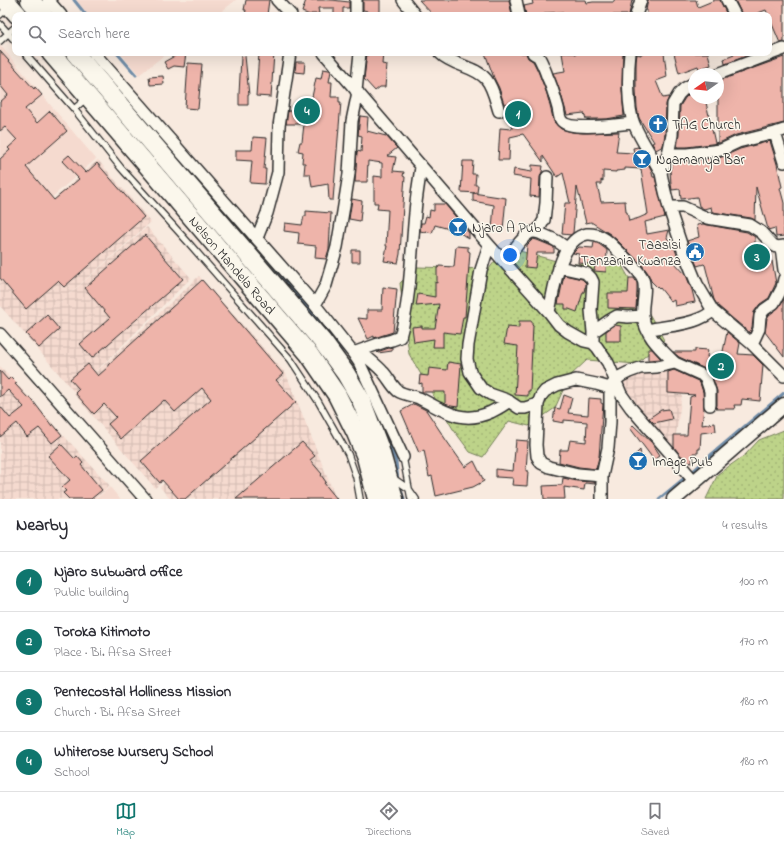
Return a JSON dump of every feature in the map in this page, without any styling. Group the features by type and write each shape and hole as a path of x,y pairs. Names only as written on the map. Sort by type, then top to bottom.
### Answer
{"main road":[{"path":"30,0 40,12"},
{"name":"Nelson Mandela Road","path":"54,56 309,354 337,395 356,432 357,456 378,499"},
{"name":"Nelson Mandela Road","path":"78,56 322,341 346,374 361,400 379,447 394,499"}],"street":[{"path":"48,0 58,12"},
{"path":"277,0 288,12"},
{"path":"356,0 356,12"},
{"path":"403,0 413,12"},
{"path":"516,0 518,12"},
{"path":"637,12 641,0"},
{"path":"727,0 733,12"},
{"path":"772,52 784,49"},
{"path":"97,56 356,352 382,370 400,392 416,397 456,416 469,418 481,416 503,406 509,401"},
{"path":"257,238 267,213 278,172 280,126 290,56"},
{"path":"327,56 559,325 584,341 593,337 610,320 617,316 643,316"},
{"path":"315,305 326,285 337,247 349,174 352,121 357,92 360,56"},
{"path":"444,56 452,62 468,68 485,78 489,83 499,111"},
{"path":"537,56 546,71 562,122 576,127 633,123"},
{"path":"630,56 629,104 633,123 661,173 669,208 683,250 697,284 713,311 752,344 784,376"},
{"path":"724,71 753,57"},
{"path":"661,173 668,154 672,134 673,104 678,94 688,86"},
{"path":"668,154 687,154 721,150 738,142 779,131 784,162"},
{"path":"356,352 400,337 403,327 410,277 415,212 421,167"},
{"path":"537,232 544,220 547,177"},
{"path":"669,208 683,208 707,218 750,226 761,232 773,245 777,247 783,246 784,270"},
{"path":"505,262 522,239 533,232 537,232 562,244 567,249"},
{"path":"549,312 559,267 567,249 582,235 597,235 605,238 638,271 642,277 644,284 643,316 647,330 653,339 675,363 702,375 706,379 710,391 710,405"},
{"path":"489,245 481,270 468,345 470,372 481,388 490,394 509,401 519,408 525,408 538,404"},
{"path":"559,267 586,273 592,278 593,337 597,347 608,363 613,385 608,448 602,476 602,499"},
{"path":"752,344 759,329 760,316 764,310 774,303 782,288 784,279"},
{"path":"647,330 699,319 713,311"},
{"path":"0,334 145,499"},
{"path":"356,352 403,457"},
{"path":"613,385 621,376 640,368 657,368 675,363"},
{"path":"602,476 578,474 549,467 541,463 537,456 536,445 538,404 541,396 546,391 557,385 576,380 596,384 613,385 695,482"},
{"path":"674,499 784,405"}],"lane":[{"path":"0,24 12,38"},
{"path":"0,41 12,30"},
{"path":"28,56 121,168 291,360 357,456 356,477 360,499"},
{"path":"74,110 88,97"},
{"path":"403,457 411,499"},
{"path":"387,475 409,489 416,499"}],"shaded area":[{"path":"76,0 236,0 221,12 86,12"},
{"path":"0,45 96,159 0,242"},
{"path":"123,56 163,56 139,75"},
{"path":"98,160 151,222 43,317 147,227 191,278 78,389 199,276 287,375 155,488 0,306 0,247"},
{"path":"0,366 110,486 95,499 0,499"},
{"path":"670,366 686,369 674,447 646,418 623,384 631,370"},
{"path":"287,376 336,499 170,499 160,487"},
{"path":"110,487 120,499 96,499"}],"green space":[{"path":"505,247 567,264 621,264 664,340 636,364 587,360 569,377 555,408 529,426 509,421 483,457 470,452 453,429 409,354 400,283 417,267 489,269"},
{"path":"784,430 784,499 706,499 718,474 745,455 759,440"}],"building":[{"path":"246,0 269,0 267,12 246,12 246,10 244,10"},
{"path":"306,0 332,0 349,2 349,8 343,8 343,12 334,12 334,8 318,8 319,12 302,12"},
{"path":"363,0 380,0 380,12 367,12 363,10"},
{"path":"419,0 509,0 511,12 430,12"},
{"path":"532,0 586,0 587,3 632,0 630,12 525,12 524,6 533,4"},
{"path":"648,0 696,0 698,7 715,0 720,0 726,12 647,12"},
{"path":"735,0 784,0 784,42 780,43 772,24 772,12 767,12 766,10 761,12 741,12"},
{"path":"0,51 34,89 35,87 42,95 25,109 37,123 50,111 67,131 26,167 54,200 79,179 62,161 69,155 86,173 97,163 144,217 64,287 58,281 26,309 0,278 0,159 10,150 8,148 17,140 5,127 0,131 0,102 8,95 0,85"},
{"path":"175,56 186,56 184,67 174,66 168,69 164,62"},
{"path":"245,56 249,95 248,105 239,105 241,57"},
{"path":"259,56 274,56 271,97 256,96"},
{"path":"367,56 383,56 382,64 387,65 385,87 380,87 375,91 364,79"},
{"path":"486,56 527,56 533,61 538,71 547,94 554,122 561,129 583,133 619,132 616,152 634,153 633,148 638,147 651,169 653,177 655,177 665,217 645,222 647,234 669,230 667,238 673,244 679,260 675,263 686,275 695,302 675,306 674,300 671,302 660,288 659,289 651,281 648,273 642,265 617,240 591,222 586,223 577,187 573,233 571,235 562,234 565,203 570,203 563,173 557,177 543,156 543,162 523,134 510,137 509,160 498,160 500,128 512,129 506,103 504,104","holes":["625,168 641,169 648,214 629,221 625,201 601,202 597,184 601,184 601,180 603,181 603,171 616,172 625,170"]},
{"path":"562,56 623,56 622,90 624,116 606,119 586,119 584,113 567,115 553,73 565,71"},
{"path":"637,56 664,56 667,77 656,81 663,98 669,97 666,104 663,146 656,150 652,143 654,142 639,118 636,89"},
{"path":"675,56 709,56 711,65 702,68 699,68 698,66 688,68 688,70 679,73"},
{"path":"732,56 746,56 725,64 724,59"},
{"path":"784,57 784,123 736,135 719,143 677,147 680,106 688,95 688,104 706,104 715,143 718,142 718,104 724,104 724,79"},
{"path":"296,62 305,62 304,73 295,72"},
{"path":"188,63 202,64 198,109 185,108"},
{"path":"323,69 331,71 329,82 332,82 331,97 339,97 339,102 341,102 333,200 329,200 328,184 312,187 310,174 304,174 305,163 302,163 303,152 298,151 300,142 302,142 304,124 286,124 288,111 305,111 305,109 311,109 316,78 321,79"},
{"path":"163,76 164,84 150,85 149,77"},
{"path":"360,116 368,117 367,131 386,136 397,148 387,156 396,157 393,171 404,172 403,176 405,177 400,254 398,263 384,261 387,246 388,210 377,209 378,203 374,203 374,176 382,177 382,163 368,161 367,182 355,182 357,151 361,152 362,136 358,135"},
{"path":"253,137 267,138 264,169 266,169 265,184 250,183 252,161 236,160 236,150 252,150"},
{"path":"770,141 782,187 780,188 784,203 784,236 776,237 775,228 768,230 756,187 755,220 751,218 712,212 711,207 704,209 699,206 697,197 681,199 680,189 672,190 670,170 673,161 688,161 722,157 740,149"},
{"path":"463,161 473,161 472,174 476,174 475,185 478,185 477,193 461,192"},
{"path":"532,165 543,166 540,177 539,197 530,196 531,179 513,176 514,169 532,172"},
{"path":"473,193 506,198 503,230 492,229 494,205 473,201"},
{"path":"352,199 362,201 360,221 349,219"},
{"path":"434,204 445,204 469,233 469,239 450,226 449,229 435,225 432,233 420,231 421,223 424,223 426,216 429,217 430,210 434,211"},
{"path":"306,211 331,213 329,249 326,259 315,258 316,246 298,244 299,233 284,231 285,223 302,225 304,216 306,216"},
{"path":"703,224 747,232 755,237 755,245 764,246 768,249 768,262 772,261 776,283 769,298 760,304 754,312 750,333 718,306 714,300 705,265 697,266 687,241 699,237 697,225"},
{"path":"145,235 183,279 92,358 80,344 110,318 85,288"},
{"path":"533,239 554,247 554,253 537,253 535,268 525,267 527,245"},
{"path":"594,242 607,250 606,272 594,271 595,264 578,263 579,254 573,253 579,247 593,248"},
{"path":"456,246 468,247 468,251 470,252 465,317 463,317 460,334 443,332 443,347 433,347 434,339 414,342 412,327 422,326 422,328 435,328 439,304 416,306 418,294 435,297 437,268 439,266 454,267"},
{"path":"352,250 360,250 360,262 352,262"},
{"path":"564,275 582,279 586,283 577,312 565,309 565,304 558,304"},
{"path":"629,278 634,278 637,283 636,309 608,308 608,293 628,293"},
{"path":"202,280 283,374 276,380 296,402 185,499 179,499 162,480 160,483 141,461 211,399 202,388 175,412 164,400 121,439 108,424 116,417 104,404 94,414 75,393 79,389 70,379 88,364 98,376 108,367 108,365"},
{"path":"383,287 397,289 393,332 374,338 374,336 368,339 358,318 367,319 367,310 382,310"},
{"path":"784,299 784,357 765,332 767,318 778,308"},
{"path":"47,315 59,330 39,348 26,334"},
{"path":"519,321 532,321 533,326 530,391 528,391 528,396 515,395 518,346 504,344 507,327 519,328"},
{"path":"615,325 621,326 621,341 606,341 606,331"},
{"path":"727,332 740,343 738,354 753,355 763,365 760,401 742,399 741,405 734,405 735,409 716,409 717,391 711,374 705,369 679,357 673,352 695,352 695,349 708,350 707,357 721,361"},
{"path":"392,347 392,351 377,352"},
{"path":"648,349 652,349 661,359 648,360"},
{"path":"448,362 461,364 458,407 445,404 445,392 422,392 422,383 419,384 420,375 428,376 429,368 447,370"},
{"path":"674,370 700,383 703,392 704,408 702,425 715,423 716,431 701,433 700,449 698,449 698,453 693,453 692,463 687,462 674,447 674,435 687,435 690,397 695,395 668,393 668,372"},
{"path":"0,371 8,380 11,377 17,383 15,384 28,398 30,397 52,426 53,424 62,435 52,443 39,428 27,437 17,423 0,437 0,406 10,418 24,407 8,390 0,397"},
{"path":"564,395 572,398 568,413 588,415 589,398 601,399 601,403 603,404 599,457 596,469 559,462 560,450 568,450 570,440 586,442 587,422 564,420 564,423 553,421 555,408 560,409"},
{"path":"414,404 426,410 465,467 474,461 484,481 473,487 436,496 432,476 429,477 424,450 419,453 401,411"},
{"path":"669,409 672,419 654,423 649,418 661,410"},
{"path":"633,425 652,443 660,455 654,460 630,428"},
{"path":"516,440 528,441 526,471 528,471 527,486 512,485 513,478 496,477 496,469 513,471"},
{"path":"302,442 315,456 310,460 322,474 321,475 326,482 324,483 337,499 236,499"},
{"path":"61,444 75,459 77,456 83,463 81,465 102,490 91,499 69,499 63,493 66,491 62,487 70,480 48,456"},
{"name":"Image Pub","path":"640,450 642,464 635,466 633,457"},
{"path":"563,478 577,481 595,482 595,484 585,483 584,490 564,487 565,499 544,499 543,486 562,485"}],"waterway":[{"path":"74,0 84,12"},
{"path":"120,56 136,75"},
{"path":"115,85 159,135"},
{"path":"260,250 346,353"},
{"path":"359,375 366,392"},
{"path":"691,473 784,393"},
{"path":"377,416 396,462 398,481 404,499"},
{"path":"659,499 687,476"}],"place":[{"name":"Whiterose Nursery School","path":"307,111"},
{"name":"Njaro subward office","path":"518,114"},
{"name":"TAG Church","path":"658,124"},
{"name":"Ngamanya Bar","path":"642,159"},
{"name":"Njaro A Pub","path":"458,227"},
{"name":"Taasisi Tanzania Kwanza","path":"695,252"},
{"name":"Pentecostal Holliness Mission","path":"757,257"},
{"name":"Toroka Kitimoto","path":"721,366"},
{"name":"Image Pub","path":"638,461"}]}
